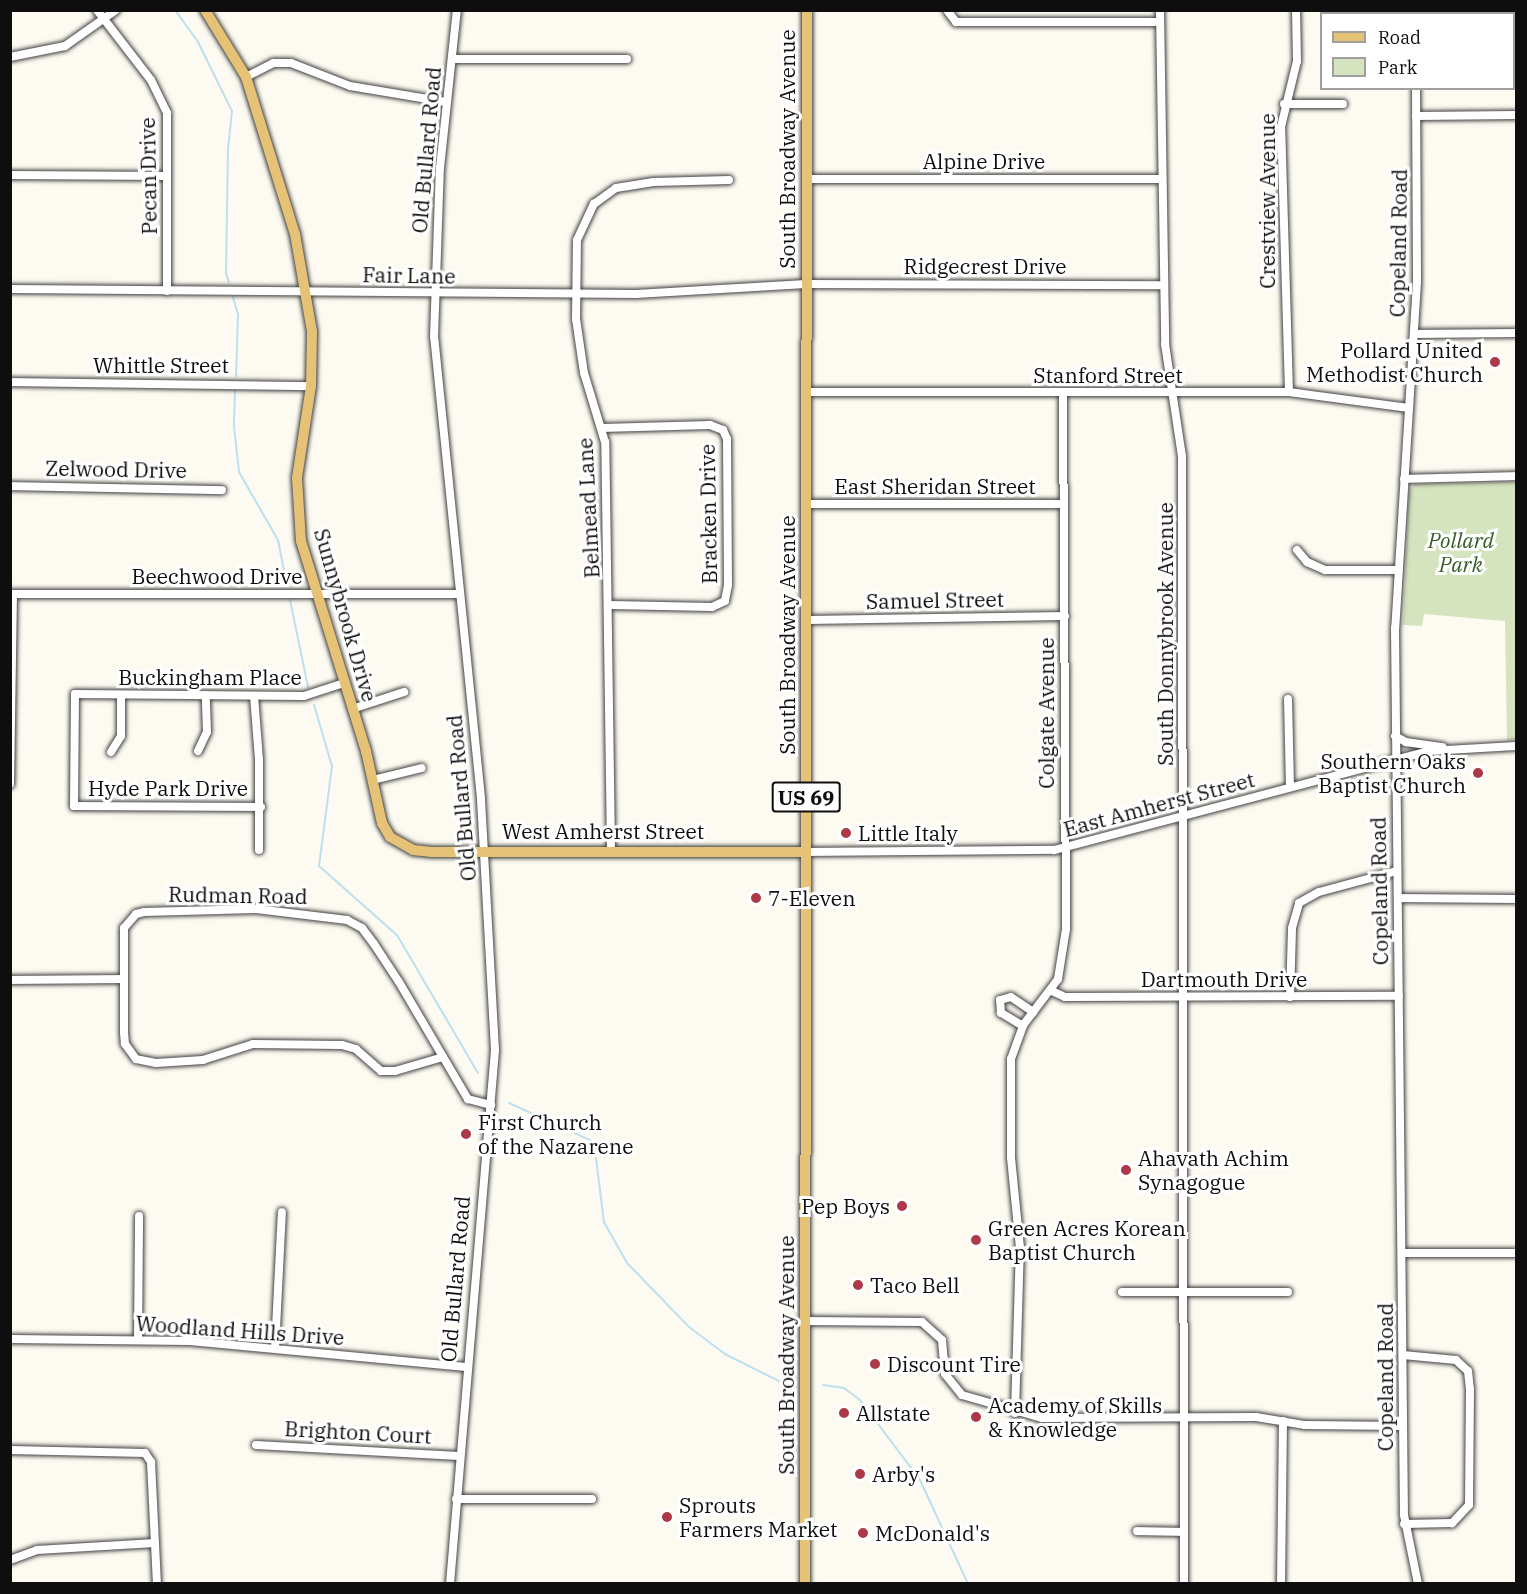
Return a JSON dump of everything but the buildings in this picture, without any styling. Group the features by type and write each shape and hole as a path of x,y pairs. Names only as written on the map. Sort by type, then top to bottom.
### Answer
{"main road":[{"name":"Sunnybrook Drive","path":"205,10 246,77 291,218 312,331 311,386 297,478 302,541 373,780 382,823 390,837 402,845"},
{"name":"South Broadway Avenue","path":"805,1584 807,10"},
{"name":"West Amherst Street","path":"402,845 424,851 806,852"}],"street":[{"name":"Pecan Drive","path":"97,10 151,80 167,113 167,291"},
{"path":"10,57 65,46 81,39 116,10"},
{"name":"Old Bullard Road","path":"450,1584 466,1367 495,1050 484,851 460,594 435,369 432,294 446,102 457,10"},
{"path":"947,10 956,22 1160,22"},
{"name":"South Donnybrook Avenue","path":"1160,10 1165,344 1182,456 1184,1584"},
{"name":"Crestview Avenue","path":"1289,392 1281,127 1284,104 1297,62 1296,10"},
{"path":"452,59 627,59"},
{"path":"246,77 274,63 291,63 350,86 446,102"},
{"name":"Copeland Road","path":"1416,90 1414,334 1397,570 1395,760 1404,1524 1418,1584"},
{"path":"1284,104 1343,104"},
{"path":"1416,116 1516,115"},
{"path":"10,176 167,176"},
{"name":"Alpine Drive","path":"807,179 1162,179"},
{"name":"Belmead Lane","path":"611,851 610,605 602,428 584,373 575,293 577,240 586,215 604,195 629,184 729,180"},
{"name":"Fair Lane","path":"10,289 432,294 666,293 806,284"},
{"name":"Ridgecrest Drive","path":"806,284 1163,285"},
{"path":"1414,334 1516,333"},
{"name":"Whittle Street","path":"10,382 311,386"},
{"name":"Stanford Street","path":"805,392 1289,392 1409,408"},
{"name":"Colgate Avenue","path":"1015,1413 1020,1248 1011,1158 1011,1071 1023,1026 1052,991 1065,941 1063,393"},
{"name":"Bracken Drive","path":"602,428 710,425 723,430 727,439 728,585 725,601 712,607 610,605"},
{"path":"1404,479 1516,477"},
{"name":"Zelwood Drive","path":"10,486 222,490"},
{"name":"East Sheridan Street","path":"807,504 1064,504"},
{"path":"1296,550 1307,562 1325,570 1397,570"},
{"path":"10,784 12,594"},
{"name":"Beechwood Drive","path":"12,594 460,594"},
{"name":"Samuel Street","path":"807,620 1065,616"},
{"name":"Buckingham Place","path":"74,806 75,694 304,696 344,683"},
{"path":"352,709 404,692"},
{"path":"198,751 207,732 206,695"},
{"path":"111,752 121,736 121,696"},
{"path":"254,696 261,807 259,850"},
{"path":"1288,699 1290,787"},
{"path":"1395,736 1406,742 1449,748"},
{"name":"East Amherst Street","path":"806,852 1064,848 1395,760 1449,748 1516,746"},
{"path":"373,780 422,768"},
{"name":"Hyde Park Drive","path":"74,806 261,807"},
{"path":"1290,997 1292,928 1299,903 1319,892 1397,871"},
{"path":"1398,898 1516,899"},
{"name":"Rudman Road","path":"443,1057 395,1071 381,1071 356,1049 342,1045 253,1044 202,1060 146,1062 136,1059 125,1044 124,928 136,914 144,912 256,909 347,920 374,944 443,1057 468,1099 491,1105"},
{"path":"10,980 123,979"},
{"name":"Dartmouth Drive","path":"1052,991 1065,997 1399,996"},
{"path":"1023,1026 1001,1013 1000,1000 1011,997 1033,1012"},
{"path":"275,1348 282,1212"},
{"path":"138,1340 139,1216"},
{"path":"1402,1253 1516,1253"},
{"path":"1122,1292 1183,1294 1288,1292"},
{"path":"806,1321 914,1321 930,1325 942,1340 945,1374 953,1387 968,1398 1015,1413 1061,1419 1184,1417 1283,1421 1305,1425 1403,1426"},
{"name":"Woodland Hills Drive","path":"10,1339 138,1340 275,1348 466,1367"},
{"path":"1403,1355 1456,1360 1468,1371 1470,1389 1469,1505 1452,1523 1404,1524"},
{"path":"1281,1584 1283,1421"},
{"name":"Brighton Court","path":"256,1445 459,1456"},
{"path":"10,1450 123,1450 139,1451 149,1457 157,1584"},
{"path":"456,1499 592,1499"},
{"path":"1137,1531 1184,1532"},
{"path":"10,1560 37,1550 155,1543"}],"green space":[{"name":"Pollard Park","path":"1516,482 1516,740 1507,740 1505,621 1424,614 1422,626 1403,625 1409,490 1415,484"}],"waterway":[{"path":"175,10 198,42 232,111 228,147 226,273 229,283"},
{"path":"233,297 238,314 236,376"},
{"path":"235,391 234,426 239,472 278,540 287,586"},
{"path":"290,600 308,687"},
{"path":"314,705 332,766 319,866 397,935 478,1073"},
{"path":"509,1103 594,1142 604,1222 627,1263 689,1327 725,1354 787,1385"},
{"path":"823,1385 844,1388 860,1400 920,1480 968,1584"}],"place":[{"name":"Pollard United Methodist Church","path":"1495,362"},
{"name":"Southern Oaks Baptist Church","path":"1478,773"},
{"name":"Little Italy","path":"846,833"},
{"name":"7-Eleven","path":"756,898"},
{"name":"First Church of the Nazarene","path":"466,1134"},
{"name":"Ahavath Achim Synagogue","path":"1126,1170"},
{"name":"Pep Boys","path":"902,1206"},
{"name":"Green Acres Korean Baptist Church","path":"976,1240"},
{"name":"Taco Bell","path":"858,1285"},
{"name":"Discount Tire","path":"875,1364"},
{"name":"Allstate","path":"844,1413"},
{"name":"Academy of Skills & Knowledge","path":"976,1417"},
{"name":"Arby's","path":"860,1474"},
{"name":"Sprouts Farmers Market","path":"667,1517"},
{"name":"McDonald's","path":"863,1533"}]}
